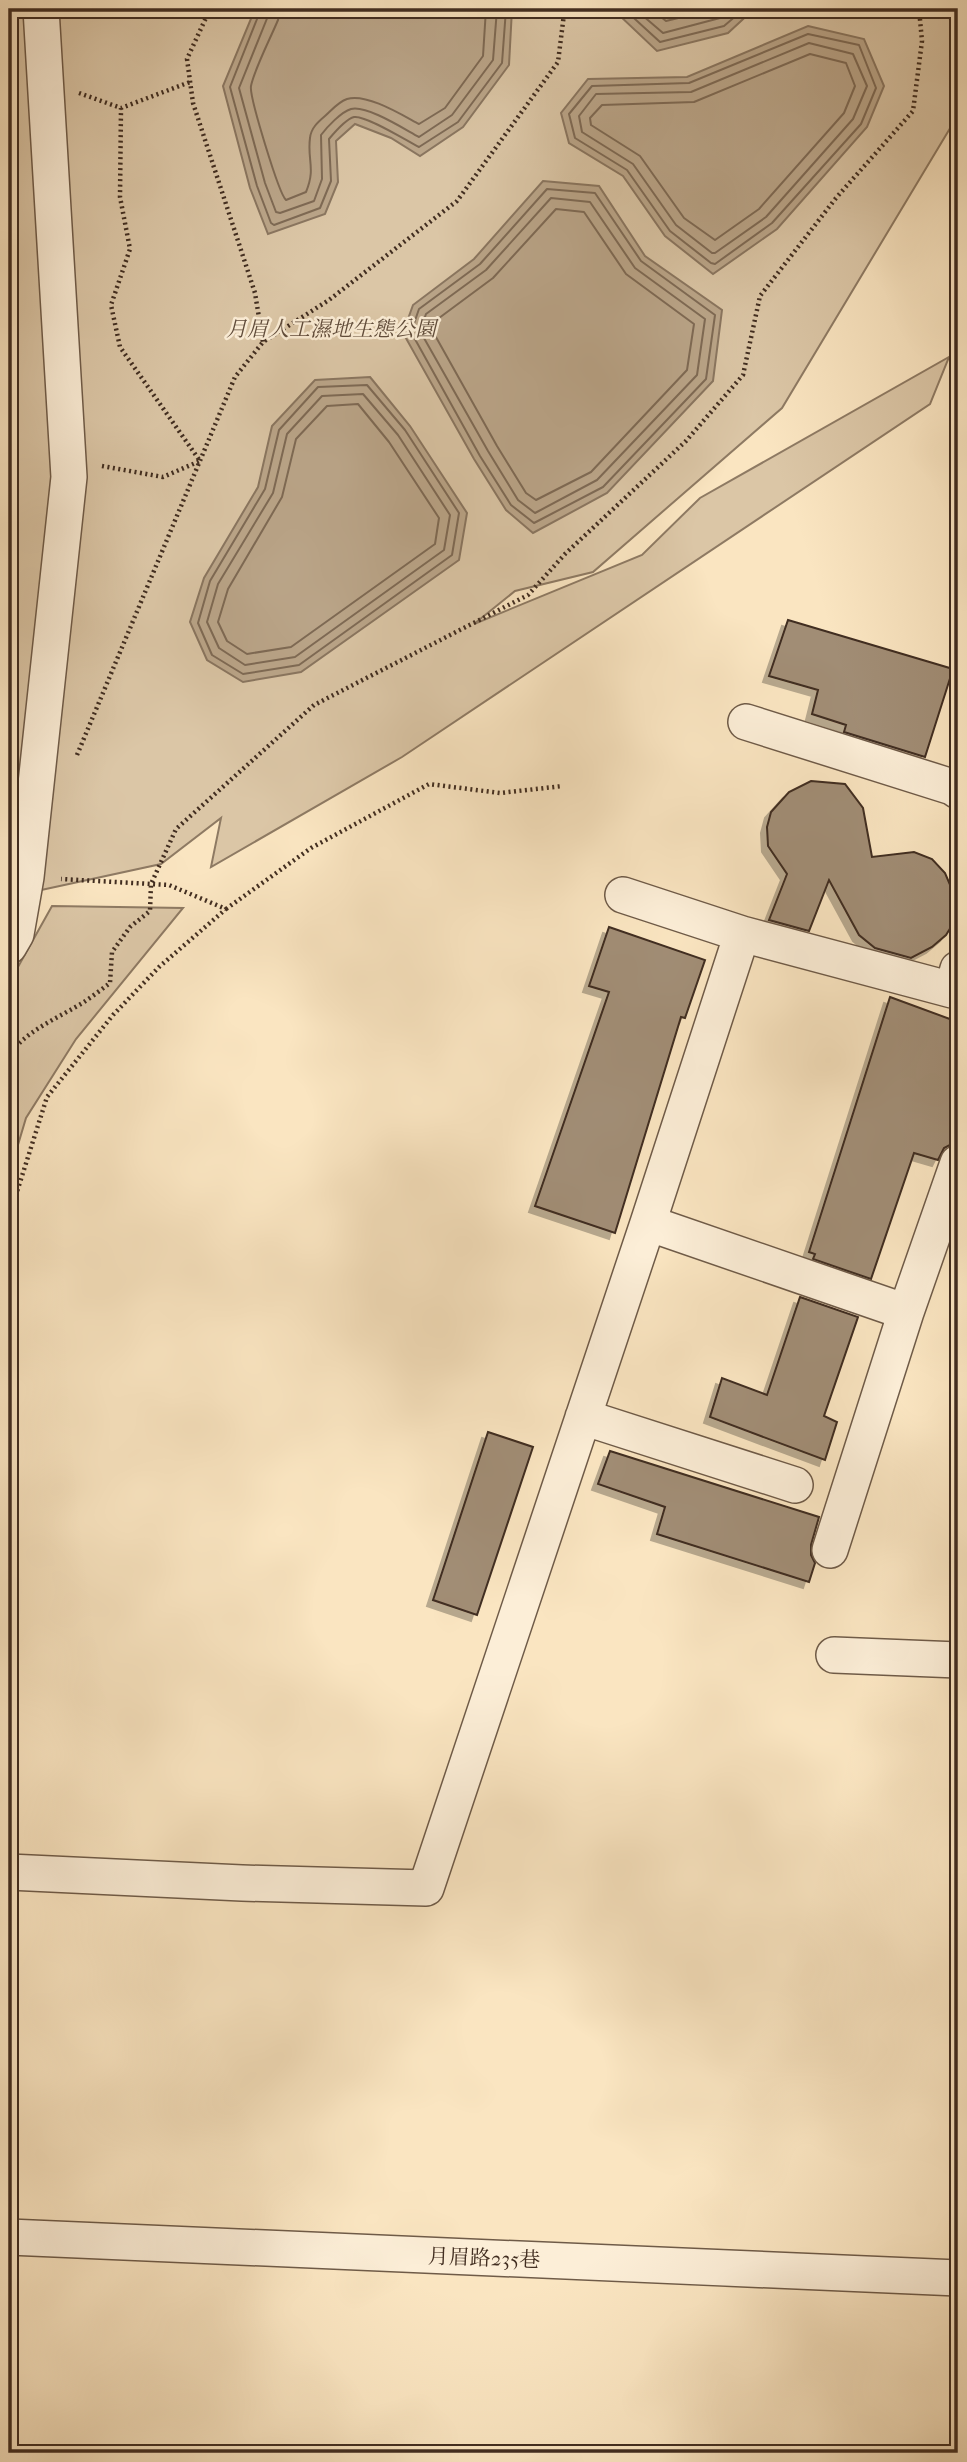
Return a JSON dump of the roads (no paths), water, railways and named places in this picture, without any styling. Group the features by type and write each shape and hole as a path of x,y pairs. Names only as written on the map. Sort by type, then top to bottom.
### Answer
{"street":[{"path":"9,946 16,934 26,877 69,477 41,9"},
{"path":"746,722 958,791"},
{"path":"623,895 742,934 953,990 958,969"},
{"path":"9,1872 426,1888 742,934"},
{"path":"830,1550 906,1312 958,1163"},
{"path":"648,1223 906,1312"},
{"path":"583,1418 795,1485"},
{"path":"834,1655 958,1660"},
{"name":"月眉路235巷","path":"9,2237 958,2278"}],"water":[{"path":"255,9 512,9 509,65 463,127 420,156 391,138 355,124 336,141 338,182 325,214 268,234 250,188 223,86"},
{"path":"617,9 754,9 728,33 657,51 619,15"},
{"path":"808,26 864,39 884,86 867,127 777,229 713,274 665,236 623,176 569,143 561,113 588,79 687,77"},
{"path":"543,181 599,186 645,256 722,310 713,381 607,493 533,533 506,510 403,333 413,305 474,259"},
{"path":"370,377 410,426 467,513 459,560 301,672 243,682 207,660 190,622 204,578 258,487 272,426 315,380"}],"park label":[{"name":"月眉人工濕地生態公園","path":"331,329"}]}
